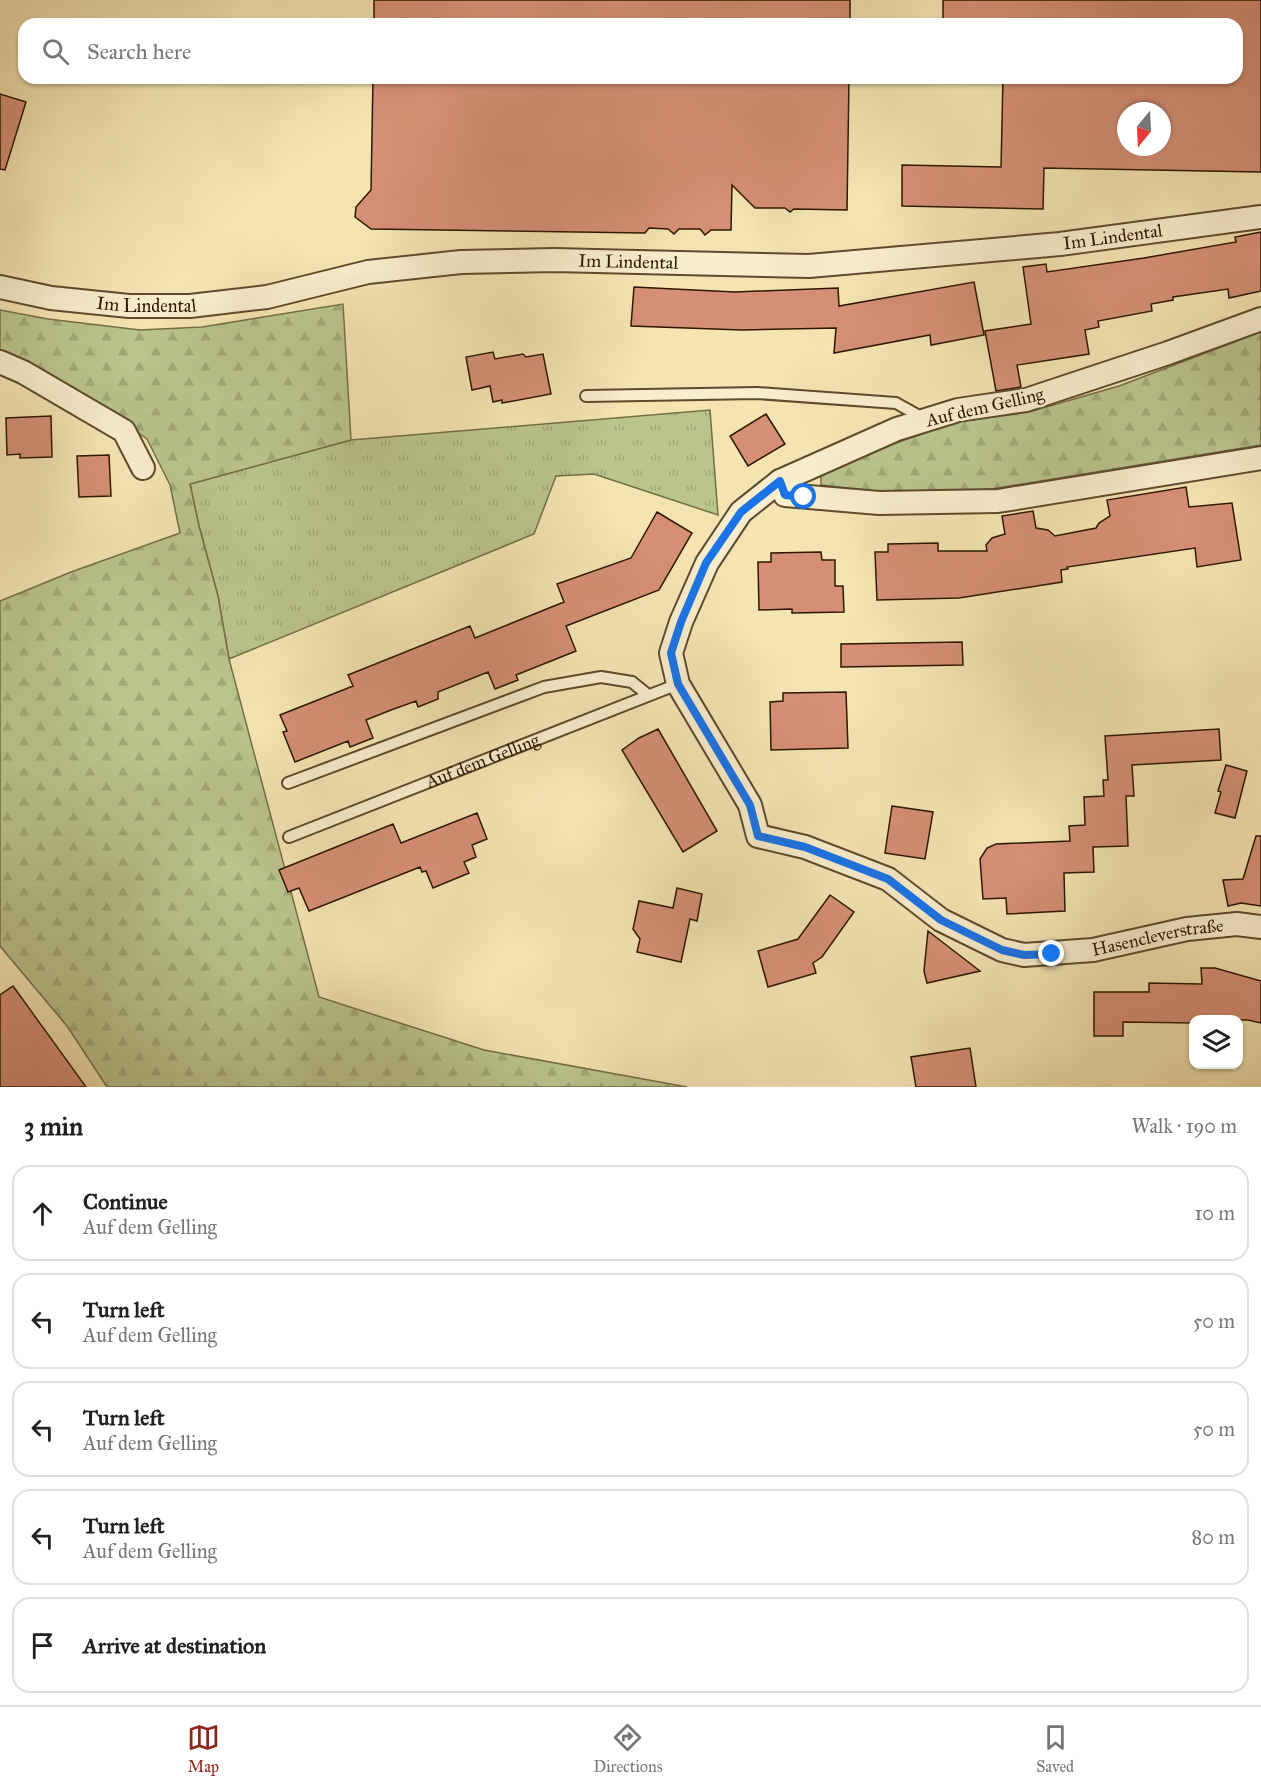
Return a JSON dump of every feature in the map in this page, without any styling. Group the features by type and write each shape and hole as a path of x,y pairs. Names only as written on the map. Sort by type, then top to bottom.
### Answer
{"street":[{"name":"Im Lindental","path":"0,287 51,298 129,306 190,306 267,297 368,272 461,262 554,260 809,266 1060,244 1261,217"},
{"name":"Auf dem Gelling","path":"1052,954 1024,955 1002,950 941,920 888,879 805,847 758,836 750,805 678,684 671,653 681,622 706,563 741,512 780,481 897,429 958,410 1026,400 1168,353 1261,319"},
{"path":"0,362 24,372 124,431 143,468"},
{"path":"780,481 785,495 879,503 998,501 1261,458"},
{"name":"Hasencleverstraße","path":"1052,954 1093,950 1187,929 1237,924 1261,927"}],"lane":[{"path":"586,396 757,393 896,404 926,420"},
{"path":"288,783 544,687 601,677 632,682 648,695"},
{"name":"Auf dem Gelling","path":"289,837 678,684"}],"green space":[{"path":"343,304 351,440 190,484 218,596 229,659 319,997 484,1050 687,1087 107,1087 67,1026 0,946 0,601 71,572 180,533 170,485 147,439 103,408 0,353 0,310 48,319 140,330 202,327"},
{"path":"1261,332 1261,445 991,489 942,494 900,494 821,485 821,476 856,457 956,422 1029,412 1119,386"},
{"path":"710,410 718,515 594,474 556,476 534,534 229,659 218,596 190,484 351,440"}],"building":[{"path":"374,0 850,0 850,18 374,18"},
{"path":"943,0 1261,0 1261,172 1044,168 1043,209 902,206 902,165 1001,167 1003,84 1243,84 1243,18 943,18"},
{"path":"373,84 849,84 847,210 794,209 790,212 785,208 755,208 732,185 731,230 711,230 705,235 700,229 679,229 674,234 668,229 649,228 645,233 371,229 355,217 356,207 371,190"},
{"path":"0,94 26,102 5,170 0,169"},
{"path":"1261,232 1261,291 1229,298 1228,289 1173,297 1173,300 1151,304 1152,311 1098,321 1099,327 1085,330 1089,354 1017,365 1021,387 996,391 985,331 1031,324 1023,267 1046,264 1047,272 1144,258 1236,242 1235,237"},
{"path":"974,282 984,335 931,345 930,335 834,353 836,328 742,330 631,326 634,287 735,292 838,288 839,306"},
{"path":"493,352 495,359 523,354 526,357 543,354 551,394 502,403 502,400 493,402 490,386 472,390 466,357"},
{"path":"766,414 785,444 748,466 730,436"},
{"path":"51,416 52,457 20,458 20,454 7,455 6,418"},
{"path":"109,455 111,496 79,497 77,456"},
{"path":"1186,487 1189,507 1232,503 1241,560 1197,567 1195,548 1067,567 1068,569 1061,570 1062,582 959,598 877,600 875,552 888,552 888,544 938,543 938,551 987,551 986,545 992,538 1005,534 1002,516 1033,511 1036,528 1048,530 1055,536 1096,528 1099,523 1110,516 1107,500"},
{"path":"657,512 692,533 659,590 566,626 576,651 516,675 518,680 495,689 488,672 438,692 438,699 418,707 416,701 391,710 366,720 373,738 350,747 348,741 295,762 283,732 287,731 280,715 353,686 348,675 470,626 475,638 564,602 557,584 631,558"},
{"path":"821,552 822,560 835,560 835,586 843,586 844,612 792,613 792,609 759,610 758,562 771,562 771,553"},
{"path":"962,642 963,665 841,667 841,644"},
{"path":"846,692 848,748 771,750 770,702 783,701 783,693"},
{"path":"658,729 717,831 683,852 622,750"},
{"path":"1219,729 1221,760 1132,765 1134,796 1126,796 1128,846 1093,847 1094,872 1064,873 1065,911 1007,914 1006,898 983,899 980,859 987,848 996,844 1070,841 1069,826 1085,825 1084,797 1104,796 1103,780 1108,780 1105,736"},
{"path":"1226,765 1247,771 1235,818 1215,813 1221,792 1218,791"},
{"path":"892,806 933,812 925,859 885,853"},
{"path":"477,813 487,839 472,845 476,857 464,862 469,873 433,888 426,871 422,872 420,867 309,911 299,888 288,892 279,870 393,824 401,843"},
{"path":"1256,836 1261,836 1261,906 1241,903 1228,906 1223,880 1243,879"},
{"path":"677,888 702,894 697,921 690,919 681,962 637,952 640,939 633,929 639,901 673,908"},
{"path":"830,895 854,912 822,957 813,963 816,973 768,987 758,951 798,939"},
{"path":"928,931 980,971 927,983 924,971"},
{"path":"1201,968 1215,968 1261,981 1261,1023 1243,1020 1243,1015 1189,1015 1189,1023 1123,1022 1123,1036 1094,1036 1094,992 1149,992 1149,983 1202,984"},
{"path":"13,986 86,1087 0,1087 0,995"},
{"path":"970,1048 976,1087 916,1087 911,1057"}],"route":[{"path":"804,497 785,495 780,481 741,512 706,563 681,622 671,653 678,684 750,805 758,836 805,847 888,879 941,920 1002,950 1024,955 1052,954"}]}
